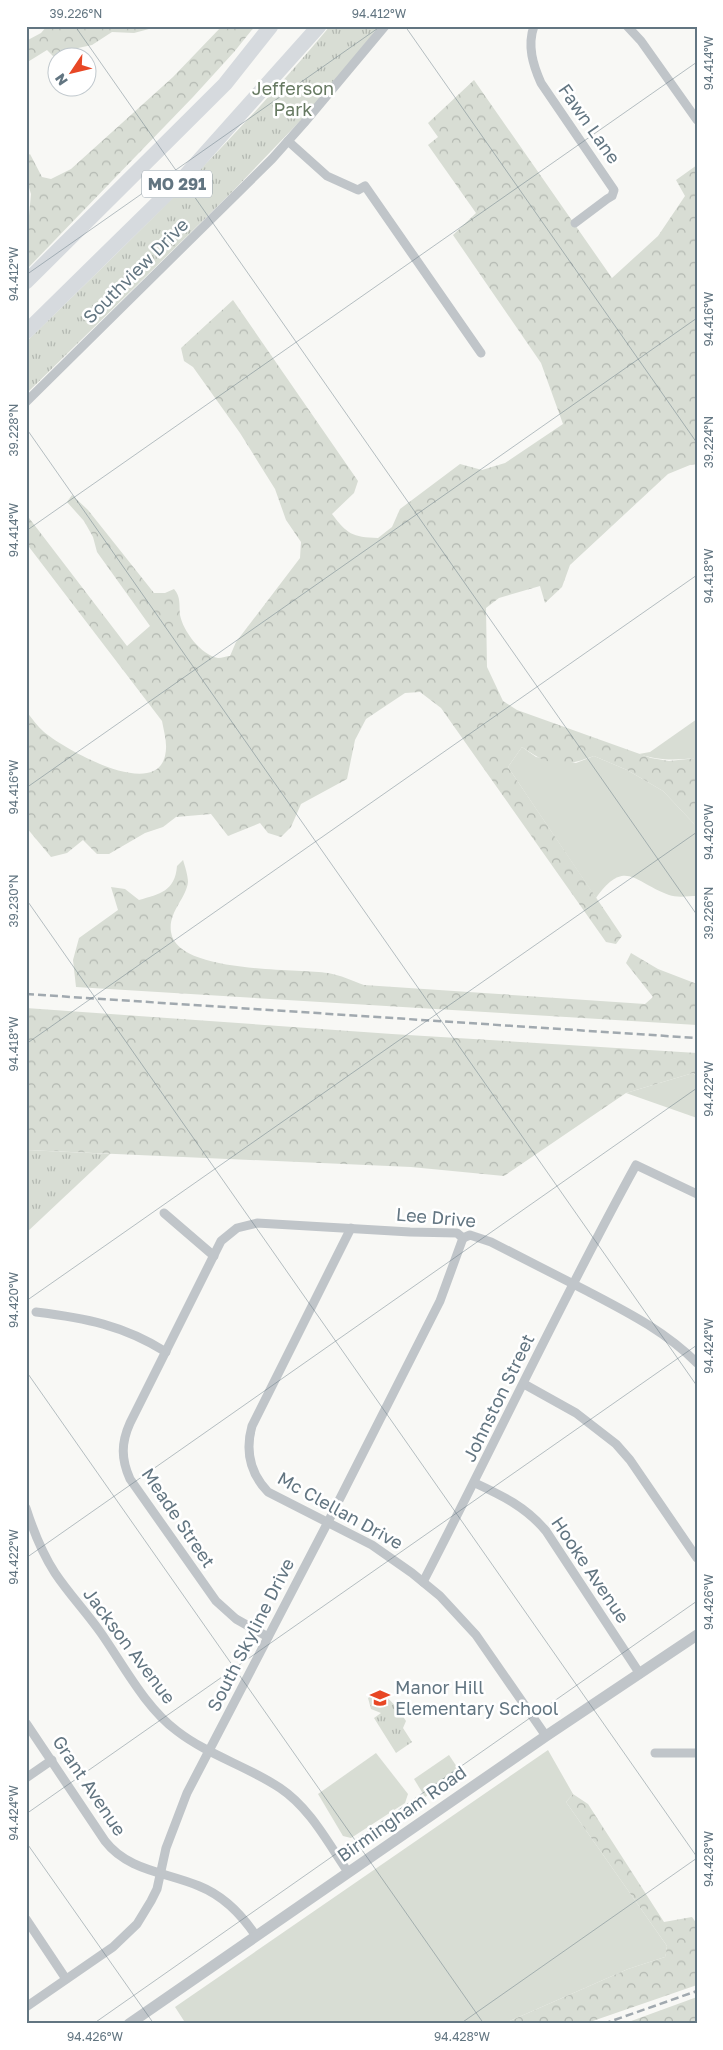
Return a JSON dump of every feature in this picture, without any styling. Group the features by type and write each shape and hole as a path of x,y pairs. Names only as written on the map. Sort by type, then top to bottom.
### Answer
{"highway":[{"name":"MO 291","path":"26,282 225,84 271,26"},
{"name":"MO 291","path":"26,332 185,176 319,26"}],"street":[{"name":"Southview Drive","path":"26,402 288,141 385,26"},
{"name":"Fawn Lane","path":"534,26 531,52 534,68 541,83 614,190 612,196 575,223"},
{"path":"627,26 641,41 697,120"},
{"path":"288,141 327,176 358,190 365,186 481,353"},
{"name":"Johnston Street","path":"424,1582 601,1228 636,1165 697,1194"},
{"path":"164,1212 214,1256"},
{"name":"Lee Drive","path":"214,1256 228,1234 247,1224 257,1223 410,1232 457,1232 463,1238 470,1235 491,1242 658,1330 697,1363"},
{"name":"Mc Clellan Drive","path":"351,1228 252,1426 248,1446 250,1462 255,1475 268,1492 372,1545 424,1582 462,1617 476,1634 546,1736"},
{"name":"South Skyline Drive","path":"26,2007 113,1947 137,1924 152,1901 175,1820 187,1793 440,1301 463,1238"},
{"name":"Meade Street","path":"214,1256 125,1434 123,1451 125,1468 130,1479 216,1601 236,1619 268,1637"},
{"path":"36,1312 78,1317 117,1327 166,1352"},
{"path":"524,1384 576,1413 616,1444 630,1460 697,1558"},
{"name":"Hooke Avenue","path":"475,1483 512,1500 537,1520 640,1674"},
{"name":"Jackson Avenue","path":"26,1510 40,1545 55,1574 88,1614 153,1708 176,1730 209,1750 270,1782 291,1796 308,1815 348,1872"},
{"name":"Birmingham Road","path":"129,2024 546,1736 697,1635"},
{"name":"Grant Avenue","path":"26,1722 111,1849 128,1862 212,1892 241,1916 256,1936"},
{"path":"655,1753 697,1752"},
{"path":"26,1778 52,1760"},
{"path":"26,1919 66,1979"}],"green space":[{"path":"47,26 160,26 134,33 112,32 92,45 78,48 48,48 48,51 26,63 26,41 41,33"},
{"path":"222,26 255,26 193,97 26,270 26,217 29,216 31,194 26,178 26,157 30,154 42,177 51,179 71,169 173,77"},
{"name":"Jefferson Park","path":"330,26 379,26 337,79 301,120 231,193 26,394 26,342 144,227 221,148 295,68"},
{"path":"474,80 612,278 658,236 685,196 676,180 697,165 697,464 668,474 570,565 562,587 545,603 540,586 499,598 486,608 487,667 503,701 517,710 651,758 669,761 697,758 697,827 663,791 627,770 594,756 564,764 556,764 541,759 522,747 508,767 622,936 616,944 606,942 441,708 420,692 405,693 366,719 355,740 347,779 301,804 291,827 281,837 268,833 260,823 228,836 211,814 176,817 163,827 145,833 109,854 97,854 83,840 67,853 51,857 26,827 26,711 44,732 69,749 108,767 127,772 144,773 157,769 165,756 166,743 162,721 26,543 26,514 127,646 150,626 97,552 93,537 84,521 67,502 72,495 88,510 154,593 165,593 174,589 179,598 180,615 189,635 205,652 218,658 230,656 236,642 300,558 301,542 286,520 275,489 240,433 193,367 184,361 181,348 233,300 358,481 354,493 332,514 346,530 356,535 378,538 392,527 400,509 460,464 482,470 505,463 563,424 541,363 453,235 476,213 428,145 438,137 428,123"},
{"path":"697,719 697,758 668,759 639,754 650,752"},
{"path":"522,747 536,757 576,763 594,756 627,770 663,791 697,827 697,896 672,896 639,880 623,876 606,886 596,898 508,767"},
{"path":"183,860 187,874 187,888 172,918 171,932 178,946 193,955 215,962 239,966 328,973 364,985 645,1004 653,997 626,963 631,953 658,969 697,984 697,1025 76,987 73,960 79,938 118,910 111,887 125,889 139,900 154,896 170,886 176,874 177,866"},
{"path":"26,1008 697,1053 697,1077 693,1073 626,1093 504,1176 411,1167 26,1150"},
{"path":"693,1073 697,1077 697,1118 626,1093"},
{"path":"26,1150 110,1154 26,1233"},
{"path":"378,1691 397,1708 406,1721 403,1728 412,1742 396,1753 374,1718 381,1713 371,1709 368,1698"},
{"path":"548,1750 573,1794 566,1802 667,1946 665,1957 628,1969 503,2024 186,2024 175,2007"},
{"path":"376,1753 408,1794 405,1803 351,1838 343,1836 318,1794"},
{"path":"449,1755 461,1773 425,1797 414,1779"},
{"path":"573,1794 588,1804 664,1922 692,1917 697,1924 697,1985 584,2024 503,2024 628,1969 665,1957 667,1946 566,1802"},
{"path":"697,1997 697,2024 623,2024"}],"railway":[{"path":"26,994 697,1038"},
{"path":"603,2024 697,1991"}],"place":[{"name":"Manor Hill Elementary School","path":"380,1698"}]}
